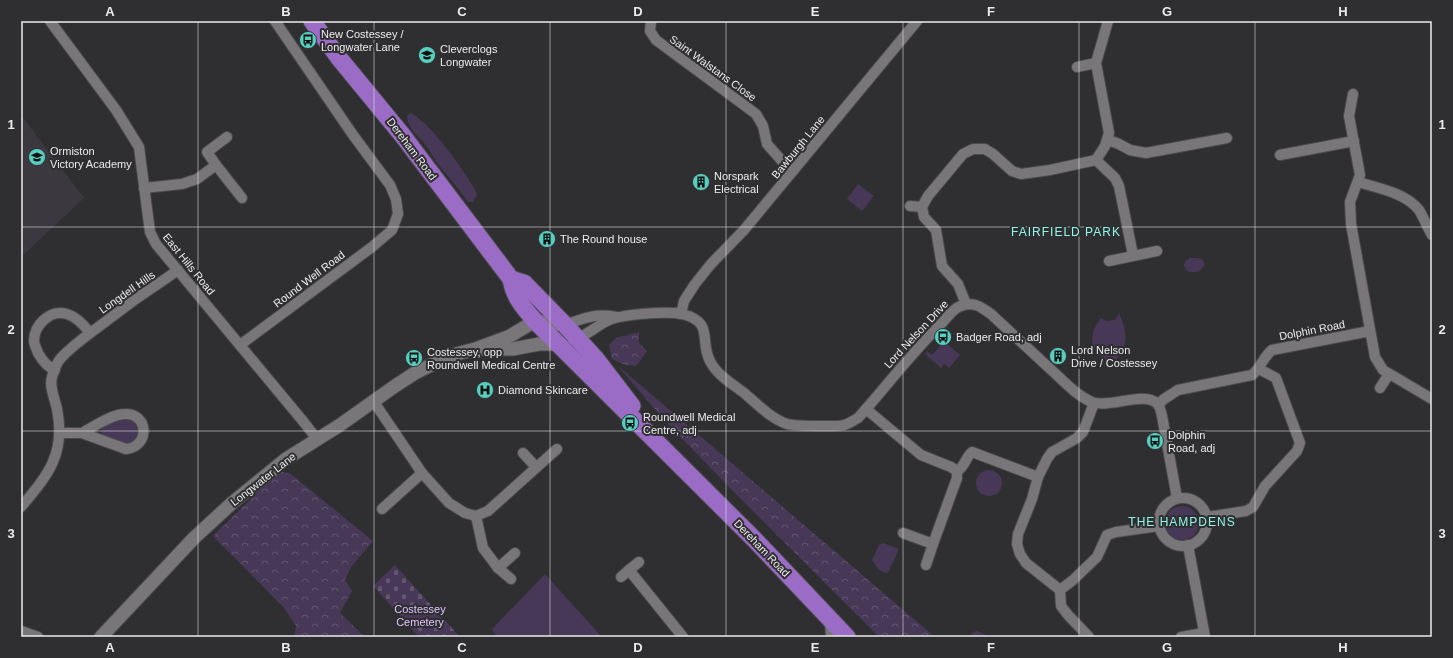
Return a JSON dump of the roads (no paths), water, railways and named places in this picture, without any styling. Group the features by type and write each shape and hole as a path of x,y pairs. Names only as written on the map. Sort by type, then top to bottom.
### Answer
{"highway":[{"name":"Dereham Road","path":"312,21 340,58 404,136 510,278 513,291 535,321 754,538 847,637"},
{"name":"Dereham Road","path":"510,278 524,283 596,359 676,462"},
{"path":"558,344 565,325"}],"street":[{"name":"East Hills Road","path":"50,21 116,110 139,147 150,232 156,244 318,440"},
{"name":"Round Well Road","path":"240,345 372,247 392,230 398,214 396,199 390,185 353,135 275,21"},
{"name":"Saint Walstans Close","path":"651,21 650,30 656,40 756,114 763,126 767,144 782,161 794,170"},
{"name":"Bawburgh Lane","path":"681,314 684,301 711,264 744,230 916,21"},
{"path":"966,304 958,284 942,266 936,230 924,217 922,207 928,196 963,154 973,149 985,149 993,154 1012,172 1021,174 1050,170 1096,160 1108,140 1108,122 1096,63 1108,21"},
{"path":"1077,67 1096,63"},
{"path":"1352,94 1349,116 1360,174 1350,202 1351,224 1375,357 1383,370 1432,399"},
{"path":"227,137 207,152 242,198"},
{"path":"1108,140 1120,144 1130,150 1146,153 1227,138"},
{"path":"1280,154 1354,141"},
{"path":"1096,160 1115,178 1119,186 1133,256"},
{"path":"144,188 182,184 197,179 216,165"},
{"path":"1358,182 1393,193 1411,201 1419,211 1432,235"},
{"path":"910,206 922,207"},
{"path":"1109,261 1157,251"},
{"name":"Longdell Hills","path":"21,507 37,488 52,464 58,450 60,433 57,410 51,386 51,378 60,359 90,333 178,270"},
{"name":"Lord Nelson Drive","path":"681,314 692,318 702,326 706,336 706,352 710,362 719,372 775,418 788,424 810,426 844,425 858,418 925,339 959,306 966,304 980,306 991,314 1060,378 1084,398 1094,403"},
{"path":"558,344 593,331 608,320 618,317 664,312 681,314"},
{"path":"55,370 48,367 41,359 34,342 38,326 54,313 67,314 83,323 90,333"},
{"path":"535,321 565,325 602,314 618,317"},
{"name":"Longwater Lane","path":"101,637 206,526 286,459 318,440 415,373 449,356 475,349 516,333 535,321"},
{"name":"Dolphin Road","path":"1158,405 1178,390 1244,378 1252,375 1259,369 1266,355 1272,350 1370,331"},
{"name":"Longwater Lane","path":"475,349 513,349 540,344 558,344"},
{"path":"1207,517 1246,511 1253,508 1265,486 1297,451 1300,443 1276,378 1259,369"},
{"path":"1380,388 1389,374"},
{"path":"1089,637 1061,606 1060,590 1026,563 1020,554 1017,544 1018,534 1032,500 1038,477 1052,452 1077,438 1083,432 1094,403 1105,404 1143,398 1153,401 1158,405 1162,416 1177,498"},
{"path":"374,402 422,473 449,503 465,513 476,516 488,511 557,449"},
{"path":"866,409 921,454 957,471"},
{"path":"60,433 82,433 126,449 139,444 144,431 141,422 138,419 131,414 122,414 82,433"},
{"path":"957,471 965,465 968,455 972,452 1038,477"},
{"path":"523,453 536,467"},
{"path":"926,565 957,478 957,471"},
{"path":"382,509 422,473"},
{"path":"1177,498 1190,498 1201,505 1207,517 1206,529 1203,534 1199,540 1188,546 1175,545 1165,538 1159,526 1160,514 1166,504 1177,498"},
{"path":"476,516 483,548 498,568 511,579"},
{"path":"1060,590 1097,557 1107,535 1116,532 1159,526"},
{"path":"903,533 933,544"},
{"path":"1181,637 1204,635 1188,546"},
{"path":"498,568 515,553"},
{"path":"639,562 625,573 683,637"},
{"path":"830,620 831,637"},
{"path":"21,631 38,637"}],"place":[{"name":"New Costessey / Longwater Lane","path":"308,40"},
{"name":"Cleverclogs Longwater","path":"427,55"},
{"name":"Ormiston Victory Academy","path":"37,157"},
{"name":"Norspark Electrical","path":"701,182"},
{"name":"The Round house","path":"547,239"},
{"name":"Badger Road, adj","path":"943,337"},
{"name":"Lord Nelson Drive / Costessey","path":"1058,356"},
{"name":"Costessey, opp Roundwell Medical Centre","path":"414,358"},
{"name":"Diamond Skincare","path":"485,390"},
{"name":"Roundwell Medical Centre, adj","path":"630,423"},
{"name":"Dolphin Road, adj","path":"1155,441"}],"district":[{"name":"FAIRFIELD PARK","path":"1066,232"},
{"name":"THE HAMPDENS","path":"1182,522"}],"park label":[{"name":"Costessey Cemetery","path":"420,615"}]}
